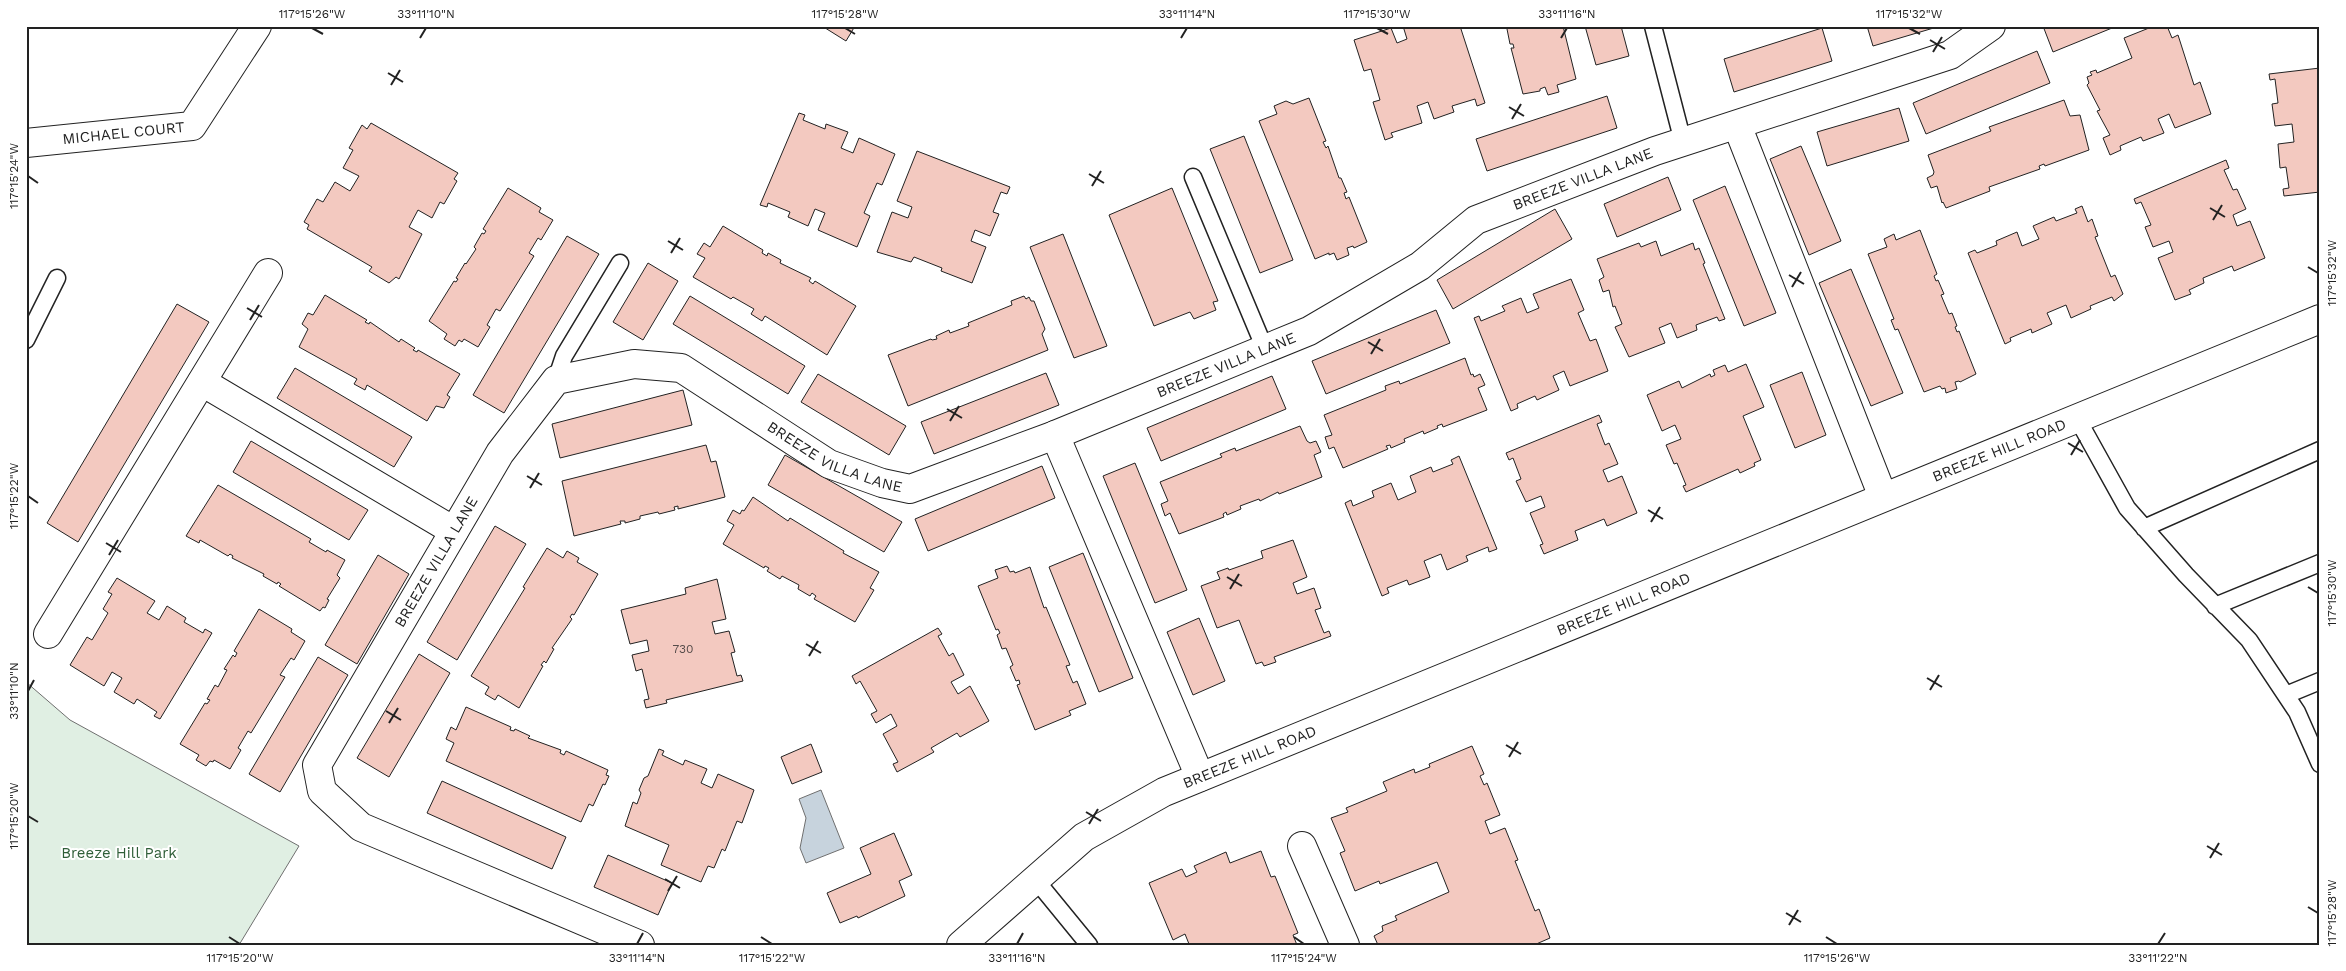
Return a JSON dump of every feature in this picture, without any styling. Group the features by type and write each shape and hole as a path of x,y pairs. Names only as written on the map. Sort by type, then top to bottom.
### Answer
{"street":[{"name":"MICHAEL COURT","path":"26,143 192,126 257,26"},
{"name":"BREEZE VILLA LANE","path":"640,945 367,830 322,791 317,765 500,452 556,380 634,364 681,368 829,464 882,483 910,489 1055,435 1309,331 1420,266 1476,220 1683,142 1950,55 1991,26"},
{"path":"1737,125 1883,497"},
{"path":"48,634 268,273"},
{"name":"BREEZE HILL ROAD","path":"961,945 1084,837 1164,792 2320,319"},
{"path":"202,382 454,531"},
{"path":"1055,435 1200,777"},
{"path":"1302,846 1345,945"}],"lane":[{"path":"1653,26 1683,142"},
{"path":"1194,177 1265,349"},
{"path":"556,380 564,356 620,263"},
{"path":"26,340 57,278"},
{"path":"2077,418 2126,508 2248,640 2297,712 2320,764"},
{"path":"2144,528 2320,450"},
{"path":"2215,606 2320,563"},
{"path":"2286,695 2320,681"},
{"path":"1035,879 1089,945"}],"green space":[{"name":"Breeze Hill Park","path":"26,682 70,720 299,846 239,945 26,945"}],"shaded area":[{"path":"821,790 844,848 806,863 800,848 806,818 799,799"}],"building":[{"path":"822,26 855,26 846,41"},
{"path":"1403,26 1460,26 1485,103 1477,106 1475,99 1452,106 1454,112 1434,119 1428,102 1417,106 1422,123 1391,133 1393,137 1385,140 1373,102 1380,100 1371,69 1364,71 1354,40 1391,28 1397,43 1407,39"},
{"path":"1508,26 1563,26 1576,79 1557,85 1559,92 1548,95 1545,87 1540,89 1540,91 1523,94 1511,48 1514,48 1513,44 1510,44"},
{"path":"1585,26 1621,26 1629,56 1596,65"},
{"path":"1867,26 1936,26 1937,27 1873,46"},
{"path":"2043,26 2117,26 2053,52"},
{"path":"2154,26 2167,26 2172,38 2178,35 2194,85 2200,82 2211,114 2175,128 2169,114 2158,119 2164,133 2143,141 2141,137 2120,146 2121,150 2110,155 2103,138 2110,135 2097,111 2100,110 2087,85 2089,83 2087,77 2092,75 2090,72 2096,70 2097,73 2132,58 2124,38"},
{"path":"1822,28 1832,61 1734,92 1724,59"},
{"path":"2037,51 2050,83 1926,134 1913,103"},
{"path":"2320,68 2320,192 2284,196 2283,189 2289,188 2286,167 2280,168 2278,144 2294,142 2292,124 2275,126 2272,104 2278,103 2275,79 2270,80 2269,74"},
{"path":"1607,96 1617,128 1487,171 1476,139"},
{"path":"1309,98 1326,141 1323,142 1326,148 1328,146 1339,178 1341,178 1347,192 1344,193 1346,199 1349,197 1367,242 1354,248 1353,246 1347,248 1349,255 1337,260 1334,253 1329,255 1329,253 1315,259 1259,121 1277,114 1274,106 1286,101 1293,104"},
{"path":"2064,100 2070,116 2080,115 2089,150 2045,166 2044,164 2039,166 2040,169 1989,187 1990,191 1946,208 1942,203 1937,186 1931,188 1927,178 1933,175 1934,172 1928,155 1991,131 1989,127"},
{"path":"1899,108 1909,141 1827,166 1817,132"},
{"path":"799,113 805,115 803,120 825,129 826,124 848,132 841,148 853,153 859,138 895,154 882,185 877,183 864,213 870,216 857,247 818,230 825,213 815,209 808,226 788,217 790,212 768,203 767,207 760,205"},
{"path":"371,123 458,173 454,179 457,181 444,204 440,202 432,218 418,210 409,227 422,234 399,279 396,277 389,283 369,271 372,267 307,229 309,225 304,222 317,199 323,202 335,182 350,191 359,176 343,168 353,150 349,148 362,125 367,129"},
{"path":"1244,136 1293,260 1260,273 1210,149"},
{"path":"1801,146 1841,241 1809,255 1770,159"},
{"path":"917,151 1010,187 1007,194 1001,192 993,212 999,214 990,236 975,230 971,241 986,247 972,283 941,271 942,268 914,257 911,262 877,252 892,212 908,218 912,207 897,201"},
{"path":"2226,160 2229,168 2224,170 2233,190 2237,189 2246,209 2233,215 2237,226 2250,221 2265,258 2234,271 2232,266 2203,278 2204,283 2189,290 2191,294 2175,300 2158,258 2173,252 2169,241 2153,247 2145,227 2151,225 2141,202 2136,204 2134,199"},
{"path":"1668,177 1681,210 1617,237 1604,204"},
{"path":"1725,186 1776,313 1744,326 1693,200"},
{"path":"508,188 541,208 539,212 553,220 541,240 538,238 529,253 534,256 500,311 496,309 487,325 490,327 478,347 464,339 462,342 459,340 455,346 444,339 447,334 429,321 454,281 456,282 458,279 456,278 465,263 476,249 474,247 482,233 484,234 486,231 483,229"},
{"path":"1172,188 1218,301 1213,302 1216,310 1194,319 1190,312 1154,326 1109,215"},
{"path":"2082,206 2088,222 2092,219 2098,236 2095,237 2111,277 2115,275 2123,294 2114,301 2112,297 2090,306 2091,309 2071,318 2066,305 2047,313 2052,324 2032,333 2031,329 2010,338 2011,341 2005,344 1968,253 1975,250 1977,253 1997,245 1996,241 2017,232 2022,246 2039,239 2033,226 2054,217 2056,221 2077,213 2075,209"},
{"path":"1555,209 1572,239 1453,309 1437,280"},
{"path":"723,226 763,250 762,253 767,256 768,253 781,260 780,263 811,278 809,281 813,284 815,281 856,306 827,355 765,316 762,321 751,314 754,309 733,297 731,299 693,277 705,258 697,254 704,243 710,247"},
{"path":"1920,230 1937,274 1934,276 1936,281 1938,280 1944,294 1941,295 1949,314 1952,313 1957,326 1955,327 1957,332 1959,331 1976,374 1960,382 1955,382 1957,389 1946,393 1945,388 1942,389 1940,386 1924,392 1898,329 1895,330 1891,320 1894,319 1868,254 1887,247 1884,239 1894,234 1896,240"},
{"path":"1063,234 1107,346 1074,358 1030,247"},
{"path":"567,236 599,254 504,413 473,395"},
{"path":"1656,241 1661,256 1693,243 1695,250 1699,248 1705,263 1703,264 1725,319 1719,321 1717,317 1696,325 1697,330 1677,338 1671,323 1659,328 1665,343 1629,357 1615,327 1622,324 1615,306 1613,307 1609,290 1603,292 1599,280 1604,277 1597,259 1639,243 1641,247"},
{"path":"648,263 678,281 643,340 613,322"},
{"path":"1851,269 1903,393 1871,406 1819,283"},
{"path":"1571,279 1584,310 1578,313 1590,341 1596,339 1608,371 1570,386 1564,371 1553,376 1559,390 1537,400 1535,396 1517,404 1518,408 1511,411 1474,318 1479,316 1481,321 1505,311 1502,306 1521,298 1527,313 1539,308 1533,294"},
{"path":"325,295 399,342 401,339 415,348 413,350 417,352 418,350 460,374 447,395 450,397 444,408 436,406 427,421 367,385 365,390 354,384 357,379 299,347 308,329 302,324 308,313 313,315"},
{"path":"690,296 805,366 788,394 673,324"},
{"path":"1024,296 1026,299 1029,297 1031,301 1034,301 1045,329 1042,334 1048,350 908,406 888,355 931,339 937,339 936,336 949,330 950,333 969,326 968,323 1012,305 1011,301"},
{"path":"177,304 209,322 78,542 47,523"},
{"path":"1436,310 1450,343 1326,394 1312,361"},
{"path":"1465,358 1471,375 1473,374 1474,377 1480,374 1485,385 1478,388 1487,410 1443,427 1442,424 1437,426 1438,428 1424,434 1423,431 1404,439 1405,442 1391,448 1390,445 1386,446 1388,449 1343,468 1334,447 1329,449 1325,437 1332,435 1324,415 1386,390 1385,386 1399,381 1400,384"},
{"path":"1746,364 1764,407 1743,416 1761,460 1754,463 1755,466 1740,473 1738,469 1686,492 1683,486 1686,485 1677,463 1674,464 1666,445 1681,439 1675,425 1662,431 1647,395 1679,381 1682,388 1710,374 1711,377 1715,375 1713,370 1725,365 1728,372"},
{"path":"295,368 412,437 394,467 277,398"},
{"path":"1802,372 1826,435 1795,448 1770,385"},
{"path":"1046,373 1059,405 934,454 921,422"},
{"path":"818,374 906,426 889,455 801,402"},
{"path":"1272,376 1286,409 1161,461 1147,428"},
{"path":"683,390 692,425 560,458 552,424"},
{"path":"1599,415 1602,422 1597,424 1605,445 1609,443 1618,464 1603,470 1608,482 1622,476 1637,513 1607,526 1604,519 1575,531 1578,540 1544,554 1540,545 1543,544 1530,513 1545,507 1541,496 1526,502 1516,481 1521,479 1513,458 1509,460 1506,453"},
{"path":"1300,426 1307,441 1310,443 1316,441 1321,452 1314,455 1322,477 1279,494 1278,492 1260,501 1259,499 1240,506 1241,509 1227,515 1226,512 1223,514 1224,517 1179,534 1170,513 1165,516 1161,504 1168,501 1160,482 1222,457 1220,454 1235,448 1236,451"},
{"path":"251,441 368,510 349,540 233,472"},
{"path":"706,445 711,462 716,461 725,497 678,509 678,506 674,507 675,510 640,516 640,519 625,523 625,521 620,521 621,524 574,536 562,481"},
{"path":"785,455 902,522 884,552 768,485"},
{"path":"1459,456 1497,549 1489,552 1488,547 1466,556 1468,561 1447,570 1441,554 1424,561 1430,577 1409,585 1407,580 1387,588 1389,593 1382,596 1345,503 1351,500 1353,506 1374,497 1372,491 1391,483 1398,500 1416,492 1410,476 1431,467 1433,472 1453,464 1451,460"},
{"path":"1135,463 1187,590 1155,603 1103,476"},
{"path":"1042,466 1055,498 928,551 915,519"},
{"path":"218,485 311,539 309,542 345,560 337,575 340,578 327,599 329,600 325,608 323,607 320,611 279,586 281,584 278,582 277,584 263,576 264,574 232,558 233,556 230,554 228,556 200,540 199,543 186,536"},
{"path":"753,497 788,521 790,518 844,551 843,553 879,572 870,588 874,590 855,622 814,599 816,596 812,593 810,596 798,589 799,585 782,576 780,579 767,571 769,568 765,566 764,568 723,544 734,525 727,521 733,510 740,514"},
{"path":"495,526 526,544 457,660 427,642"},
{"path":"1293,540 1307,577 1293,583 1297,594 1314,588 1321,608 1315,610 1324,633 1329,631 1331,636 1274,657 1276,662 1264,666 1262,662 1256,664 1239,620 1217,628 1201,586 1220,579 1217,572 1228,568 1229,570 1263,558 1261,551"},
{"path":"547,548 563,558 567,551 579,558 577,562 598,574 574,615 572,614 570,617 572,619 552,648 554,649 546,663 544,661 541,665 543,666 519,708 498,695 495,700 485,694 489,687 471,676 525,588 523,587"},
{"path":"1083,553 1133,678 1099,692 1049,567"},
{"path":"378,555 409,574 357,664 325,645"},
{"path":"1007,566 1010,572 1014,571 1015,573 1030,567 1044,608 1046,607 1070,665 1066,666 1073,683 1077,681 1086,704 1069,711 1071,715 1035,730 1017,685 1020,684 1019,680 1016,681 1010,667 1013,665 1006,648 1002,649 997,635 1000,633 998,629 996,630 978,586 998,578 995,570"},
{"path":"117,578 155,601 147,613 159,620 167,606 186,618 184,622 203,633 205,629 212,633 160,719 154,716 157,712 137,699 134,704 114,692 122,678 112,672 104,686 70,665 87,637 92,640 108,613 103,609 112,594 108,592"},
{"path":"717,579 726,619 712,622 715,634 729,631 735,652 731,653 737,676 741,675 743,681 666,700 667,703 646,708 644,700 649,699 642,669 636,671 632,655 649,651 647,640 630,644 621,610 686,594 685,588"},
{"path":"259,609 292,629 291,632 305,641 294,660 291,658 280,675 285,677 251,733 248,731 238,748 241,750 230,769 214,760 213,762 210,761 206,766 196,760 199,755 180,744 205,703 207,704 210,700 207,699 215,685 218,687 227,670 224,669 233,655 235,657 237,653 234,651"},
{"path":"1199,618 1225,681 1193,695 1167,632"},
{"path":"938,628 942,634 938,636 949,656 953,653 964,675 951,682 958,694 970,686 989,721 960,737 957,733 931,748 934,752 897,772 893,764 898,762 883,734 897,726 891,714 876,723 871,714 877,711 860,681 856,684 852,676"},
{"path":"419,654 450,673 389,777 357,758"},
{"path":"318,657 348,675 280,792 249,774"},
{"path":"466,707 511,727 510,730 514,731 515,729 530,736 528,738 561,750 560,753 564,755 566,751 608,770 606,775 609,776 605,785 603,784 593,806 589,804 581,822 446,761 454,743 446,739 451,727 456,730"},
{"path":"811,744 822,772 792,784 781,757"},
{"path":"1472,746 1484,774 1480,776 1484,785 1487,783 1500,815 1485,821 1490,834 1505,828 1518,860 1515,861 1535,911 1539,909 1550,938 1534,945 1378,945 1374,936 1383,931 1382,926 1397,920 1395,916 1449,892 1437,862 1380,884 1379,881 1355,891 1340,853 1345,851 1331,818 1348,812 1346,808 1387,791 1383,782 1414,769 1415,773 1430,767 1429,764"},
{"path":"659,749 664,751 662,755 683,765 685,760 707,769 701,783 712,788 718,774 754,790 742,823 737,821 725,851 722,849 714,868 708,866 701,882 661,865 669,845 625,826 633,802 637,804 641,793 639,790 644,778 648,776"},
{"path":"442,781 566,837 552,869 427,813"},
{"path":"894,833 912,875 899,881 905,896 858,918 857,916 840,923 827,893 871,874 860,848"},
{"path":"1261,851 1271,877 1275,876 1298,933 1293,935 1297,945 1187,945 1189,944 1185,934 1173,940 1149,883 1182,869 1186,877 1197,872 1194,866 1226,852 1230,863"},
{"path":"608,855 672,883 658,915 594,887"}]}
